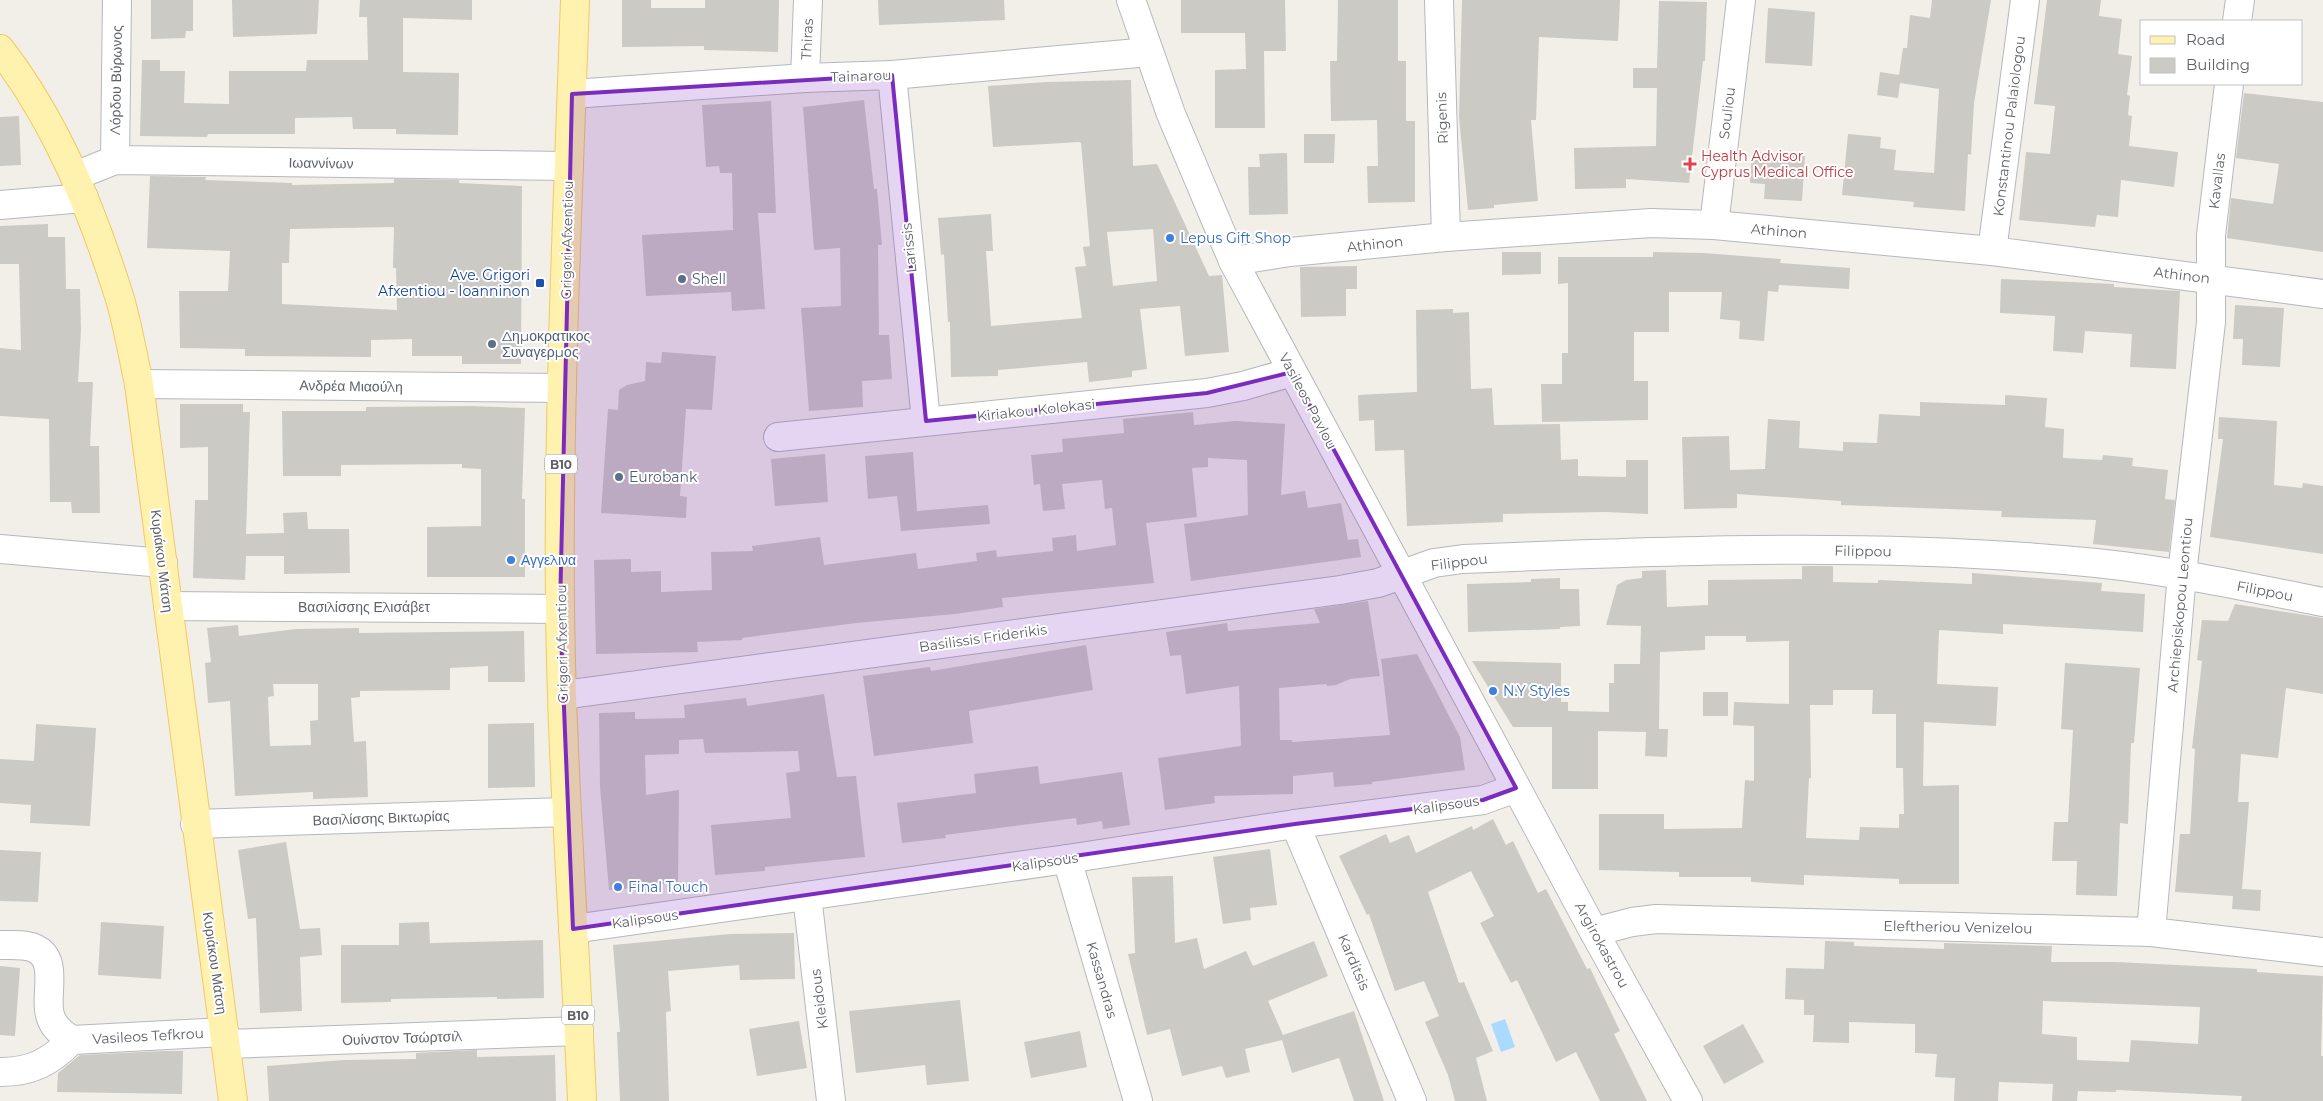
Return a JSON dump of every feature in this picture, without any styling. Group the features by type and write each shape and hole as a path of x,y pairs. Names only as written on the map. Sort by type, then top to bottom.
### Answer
{"main road":[{"name":"Grigori Afxentiou","path":"572,929 566,812 560,609 562,388 575,0"},
{"name":"Κυριάκου Μάτση","path":"0,49 48,120 80,187 120,300 139,384 233,1101"},
{"name":"B10","path":"572,929 582,1101"}],"street":[{"name":"Λόρδου Βύρωνος","path":"115,160 118,0"},
{"name":"Thiras","path":"805,78 808,0"},
{"name":"Vasileos Pavlou","path":"1131,0 1172,114 1233,261 1516,788"},
{"name":"Rigenis","path":"1438,0 1446,237"},
{"name":"Souliou","path":"1714,225 1740,0"},
{"name":"Konstantinou Palaiologou","path":"1992,252 2025,0"},
{"path":"2237,20 2240,0"},
{"name":"Tainarou","path":"572,94 892,74 1149,52"},
{"name":"Larissis","path":"892,74 926,421"},
{"name":"Kavallas","path":"2211,278 2211,235 2229,85"},
{"name":"Ιωαννίνων","path":"0,205 80,187 115,160 568,166"},
{"name":"Athinon","path":"1233,261 1290,252 1446,237 1651,223 1714,225 1992,252 2211,278 2323,294"},
{"name":"Archiepiskopou Leontiou","path":"2151,932 2182,574 2211,322 2211,278"},
{"name":"Kiriakou Kolokasi","path":"778,437 1207,394 1292,372"},
{"name":"Ανδρέα Μιαούλη","path":"139,384 562,388"},
{"path":"0,549 163,563"},
{"name":"Filippou","path":"1402,574 1434,563 1463,559 1645,551 1857,550 2004,556 2096,563 2182,574 2323,602"},
{"name":"Basilissis Friderikis","path":"562,695 1340,590 1378,583 1402,574"},
{"name":"Βασιλίσσης Ελισάβετ","path":"168,606 560,609"},
{"name":"Kalipsous","path":"572,929 1295,824 1483,800 1516,788"},
{"name":"Argirokastrou","path":"1516,788 1688,1101"},
{"name":"Βασιλίσσης Βικτωρίας","path":"196,824 566,812"},
{"name":"Karditsis","path":"1295,824 1412,1101"},
{"name":"Kassandras","path":"1067,858 1138,1101"},
{"name":"Kleidous","path":"807,896 831,1101"},
{"name":"Eleftheriou Venizelou","path":"1594,932 1632,922 1656,919 2151,932 2323,952"},
{"name":"Vasileos Tefkrou","path":"0,945 33,948 45,956 49,969 50,1016 55,1027 72,1040 225,1038"},
{"name":"Ουίνστον Τσώρτσιλ","path":"225,1038 579,1031"},
{"name":"Vasileos Tefkrou","path":"0,1072 13,1072 36,1067 56,1056 72,1040"}],"highlighted area":[{"path":"892,75 926,421 1207,393 1292,372 1516,788 1483,800 1295,824 573,929 560,609 572,94"}],"water":[{"path":"1505,1019 1515,1047 1501,1052 1491,1024"}],"building":[{"path":"151,0 193,0 193,31 186,31 185,38 151,39"},
{"path":"232,0 319,0 317,34 233,37"},
{"path":"360,0 472,0 472,20 403,18 403,72 459,73 458,135 396,134 396,129 353,129 352,117 295,118 295,134 208,134 207,137 140,136 142,60 160,60 160,71 185,71 184,103 229,104 229,71 306,71 307,60 368,60 367,17 359,17"},
{"path":"622,0 651,0 651,8 705,8 705,0 779,0 778,52 704,50 704,46 622,47"},
{"path":"878,0 1004,0 1005,20 879,25"},
{"path":"1181,0 1285,0 1286,51 1264,51 1265,128 1215,128 1215,70 1246,69 1245,33 1181,33"},
{"path":"1338,0 1398,0 1398,61 1406,61 1406,121 1415,121 1415,202 1368,203 1367,166 1378,166 1377,120 1331,121 1330,61 1337,61"},
{"path":"1462,0 1620,0 1618,41 1539,37 1536,120 1531,120 1538,201 1494,205 1494,208 1468,210 1459,117"},
{"path":"1932,0 1991,0 1974,103 1971,155 1968,154 1965,211 1913,207 1914,202 1842,195 1848,134 1881,137 1880,148 1896,150 1894,170 1934,173 1939,89 1900,83 1898,98 1877,95 1880,72 1899,75 1903,48 1907,48 1910,15 1930,18"},
{"path":"2047,0 2101,0 2099,16 2122,19 2118,54 2132,56 2127,95 2130,96 2128,115 2132,116 2129,146 2178,152 2174,187 2121,180 2118,217 2097,215 2095,227 2019,220 2026,152 2050,154 2055,106 2034,104"},
{"path":"1659,1 1707,2 1705,61 1703,61 1689,183 1626,179 1626,188 1575,189 1574,148 1656,146 1657,88 1633,88 1633,68 1657,68"},
{"path":"1768,8 1815,12 1812,66 1765,63"},
{"path":"1131,80 1133,166 1157,164 1209,276 1222,275 1229,352 1185,356 1180,306 1140,309 1147,369 1132,371 1132,377 1089,382 1087,362 998,370 998,376 951,377 950,322 948,322 944,254 941,255 938,218 991,214 993,251 986,251 991,326 1082,318 1075,267 1086,266 1083,247 1090,246 1081,143 993,147 988,86 1047,82","holes":["1153,229 1157,281 1113,286 1107,232"]},
{"path":"2244,93 2323,102 2323,252 2227,238 2231,198 2273,204 2279,164 2236,158"},
{"path":"864,100 874,189 877,189 882,245 878,245 879,335 889,335 892,379 862,381 863,407 809,411 801,308 841,306 840,248 814,250 803,107"},
{"path":"771,101 776,213 758,213 765,309 732,311 731,292 646,296 642,235 733,230 732,173 720,173 719,166 706,167 702,105"},
{"path":"19,116 21,165 0,166 0,117"},
{"path":"1304,134 1335,134 1334,163 1304,163"},
{"path":"1752,152 1805,156 1802,201 1764,199 1765,184 1750,183"},
{"path":"1287,153 1288,214 1249,215 1248,167 1260,167 1259,154"},
{"path":"150,176 206,177 205,180 292,183 292,185 394,183 394,179 459,180 459,183 522,186 521,364 462,364 462,356 412,356 412,339 371,340 371,357 245,356 245,349 180,348 179,291 228,291 230,251 147,248","holes":["394,227 393,268 396,268 397,310 282,304 282,263 289,263 290,229"]},
{"path":"48,224 48,237 65,237 66,289 80,289 81,330 78,382 93,382 90,446 99,446 100,513 72,513 71,502 50,502 49,419 0,416 0,348 21,350 19,264 0,264 0,226"},
{"path":"1502,252 1541,252 1541,274 1502,275"},
{"path":"1653,252 1704,253 1781,259 1780,263 1850,268 1849,289 1779,285 1778,292 1768,291 1764,341 1739,339 1740,321 1720,319 1722,292 1669,292 1669,332 1634,332 1634,381 1648,381 1648,420 1542,422 1541,384 1562,384 1562,353 1568,353 1568,283 1558,284 1558,257 1653,257"},
{"path":"1357,266 1357,289 1346,289 1346,316 1301,317 1300,267"},
{"path":"2001,279 2114,284 2114,287 2180,291 2176,369 2130,367 2132,334 2085,331 2083,353 2053,351 2055,316 2000,313"},
{"path":"2235,305 2284,308 2280,367 2242,365 2243,339 2233,339"},
{"path":"1453,309 1453,313 1469,312 1471,389 1492,388 1494,425 1560,424 1561,460 1578,459 1578,476 1626,477 1626,460 1648,460 1648,514 1606,512 1503,514 1503,522 1407,526 1404,450 1375,451 1374,420 1359,421 1358,395 1417,392 1416,310"},
{"path":"662,352 716,356 712,410 686,409 680,496 687,497 686,518 601,513 608,409 618,410 619,390 627,385 645,381 646,362 661,363"},
{"path":"2005,395 2047,398 2045,427 2064,429 2063,458 2102,460 2103,455 2133,458 2132,466 2168,470 2165,499 2175,500 2169,552 2093,544 2096,520 2001,517 2002,511 1841,505 1841,501 1737,494 1737,508 1684,509 1682,437 1729,436 1730,470 1765,469 1768,419 1800,421 1799,448 1843,451 1843,442 1877,443 1879,414 1920,416 1920,402 2005,405"},
{"path":"180,404 243,404 243,412 250,412 246,534 284,533 283,513 307,512 308,529 349,529 350,573 284,574 284,556 246,556 245,580 193,578 195,500 208,500 208,447 180,448"},
{"path":"470,406 525,408 522,499 525,499 525,577 427,577 427,527 481,526 481,469 462,468 462,464 341,465 341,476 283,476 282,411 366,411 366,407"},
{"path":"1193,412 1194,425 1235,421 1285,424 1281,495 1305,491 1308,508 1341,503 1348,540 1358,539 1361,557 1191,581 1184,524 1248,515 1247,460 1208,458 1208,467 1192,468 1197,517 1146,523 1154,583 1002,598 1003,607 955,614 856,623 742,638 742,640 697,642 698,652 596,654 594,560 631,559 631,572 661,571 661,592 712,590 711,552 753,551 752,546 820,537 824,565 916,553 918,569 977,561 976,553 996,550 997,557 1053,551 1052,538 1076,535 1077,551 1116,545 1112,508 1105,509 1102,480 1062,484 1065,509 1043,511 1040,484 1034,485 1031,455 1063,452 1062,439 1124,433 1123,419"},
{"path":"2219,417 2277,421 2274,485 2302,488 2303,483 2323,486 2323,554 2210,537 2223,439 2218,439"},
{"path":"913,452 917,511 988,505 990,524 901,531 897,496 868,499 865,456"},
{"path":"825,454 828,502 775,506 771,459"},
{"path":"1802,566 1833,566 1833,582 1878,583 1878,580 1972,584 1972,573 2102,583 2101,591 2145,594 2143,632 2003,624 2003,634 1939,630 1937,684 1998,687 1996,726 1924,722 1923,786 1959,785 1959,884 1899,884 1899,879 1804,875 1804,885 1751,882 1751,877 1679,877 1679,872 1599,870 1599,814 1664,814 1664,829 1742,828 1745,780 1754,781 1754,726 1733,725 1734,702 1789,704 1789,641 1746,642 1746,636 1705,636 1705,650 1660,652 1659,729 1668,729 1667,757 1645,756 1646,732 1598,731 1598,789 1552,789 1552,727 1513,727 1472,661 1561,663 1561,702 1568,702 1568,711 1609,712 1609,683 1614,683 1614,664 1640,664 1641,626 1606,625 1617,585 1626,580 1642,578 1642,571 1666,570 1667,607 1708,605 1708,580 1802,579","holes":["1833,690 1873,690 1872,714 1896,714 1896,768 1903,768 1904,814 1899,814 1899,828 1860,827 1859,840 1806,838 1809,778 1811,778 1810,705 1833,705"]},
{"path":"1560,578 1560,589 1579,589 1580,626 1560,627 1560,629 1468,632 1467,584 1531,582 1531,579"},
{"path":"1368,601 1380,676 1350,679 1336,685 1327,686 1326,684 1279,688 1280,740 1292,740 1292,742 1390,735 1381,659 1417,654 1460,737 1465,770 1372,782 1372,784 1334,787 1333,772 1293,776 1293,794 1214,796 1215,803 1165,810 1158,758 1241,746 1239,686 1186,694 1181,655 1170,656 1166,632 1227,623 1228,631 1320,623 1314,609"},
{"path":"2235,604 2323,618 2323,694 2286,688 2278,758 2241,754 2238,802 2249,802 2242,889 2261,890 2260,911 2232,909 2233,896 2175,892 2180,834 2190,834 2195,749 2192,748 2202,661 2197,660 2202,620 2228,621"},
{"path":"238,625 239,636 296,629 359,628 359,633 524,631 525,682 488,682 488,666 450,668 450,690 360,691 360,697 351,698 354,742 366,741 368,797 313,799 313,792 235,796 230,701 208,703 205,663 211,662 207,628","holes":["273,684 318,684 318,720 310,721 311,745 270,746 268,697 274,696"]},
{"path":"1086,645 1093,690 969,711 973,743 874,756 863,676 930,667 931,671"},
{"path":"2065,663 2140,668 2134,743 2131,743 2128,824 2120,823 2117,896 2076,895 2077,861 2052,861 2054,822 2068,822 2073,730 2061,729"},
{"path":"1703,692 1728,692 1728,716 1703,716"},
{"path":"824,694 837,777 856,776 865,857 765,867 765,871 715,875 711,825 791,818 786,773 800,771 798,751 705,753 703,739 679,740 679,754 645,755 646,795 679,790 678,884 646,884 647,887 609,890 600,787 599,713 635,712 635,719 685,718 684,705 746,698 747,706"},
{"path":"534,723 535,787 488,788 488,724"},
{"path":"36,724 96,728 90,826 30,823 31,805 0,803 0,759 34,761"},
{"path":"1038,766 1040,784 1122,772 1130,825 1103,829 1102,821 1077,825 1076,818 945,835 946,838 902,843 897,803 976,793 974,774"},
{"path":"1493,819 1506,845 1513,841 1538,893 1546,889 1587,969 1590,968 1620,1031 1614,1034 1647,1101 1600,1101 1576,1052 1556,1062 1517,980 1511,983 1480,923 1494,916 1471,871 1428,892 1459,983 1464,982 1493,1051 1476,1058 1487,1101 1455,1101 1448,1075 1425,1022 1439,1016 1424,981 1395,991 1369,914 1367,915 1339,856 1386,834 1390,843 1409,835 1416,853 1472,826 1473,830"},
{"path":"286,842 300,929 320,928 322,955 300,957 302,1011 260,1013 256,918 248,919 238,850"},
{"path":"1270,849 1277,905 1250,908 1251,920 1223,924 1213,857"},
{"path":"0,850 41,852 38,902 0,901"},
{"path":"1173,876 1175,943 1197,938 1204,969 1246,951 1253,966 1314,941 1328,976 1268,1001 1283,1035 1354,1011 1384,1101 1354,1101 1339,1058 1292,1073 1282,1040 1245,1049 1250,1072 1226,1078 1222,1066 1182,1076 1170,1029 1147,1035 1128,954 1135,953 1132,877"},
{"path":"101,922 164,926 161,979 98,975"},
{"path":"429,922 430,943 543,940 544,998 391,999 391,1002 341,1003 341,945 399,945 399,923"},
{"path":"794,933 795,979 740,980 739,965 668,971 671,1011 666,1012 669,1101 620,1101 617,1032 620,1032 613,945 730,934"},
{"path":"1825,941 1854,942 1854,946 1944,949 1944,943 2052,946 2051,962 2116,962 2257,969 2257,972 2323,976 2321,1056 2323,1056 2323,1101 2241,1101 2242,1096 2116,1090 2116,1092 2078,1091 2077,1101 2052,1101 2053,1084 1999,1082 1998,1101 1954,1101 1955,1078 1935,1077 1937,1054 1915,1053 1915,1024 1849,1022 1849,1043 1813,1042 1814,1015 1804,1015 1804,1000 1785,999 1786,968 1824,969","holes":["2043,1001 2200,1007 2198,1044 2131,1040 2129,1062 2077,1060 2077,1037 2042,1034"]},
{"path":"0,966 20,968 15,1036 0,1035"},
{"path":"960,1000 969,1081 927,1085 925,1065 856,1073 849,1011"},
{"path":"799,1021 807,1068 757,1076 749,1029"},
{"path":"1743,1024 1764,1062 1724,1084 1703,1046"},
{"path":"1080,1031 1087,1067 1031,1078 1024,1042"},
{"path":"477,1050 477,1057 555,1055 556,1101 269,1101 267,1066 344,1060 416,1059 416,1053"},
{"path":"183,1051 182,1094 57,1092 58,1073 80,1055"}],"place":[{"name":"Health Advisor Cyprus Medical Office","path":"1690,164"},
{"name":"Lepus Gift Shop","path":"1170,238"},
{"name":"Shell","path":"682,279"},
{"name":"Ave. Grigori Afxentiou - Ioanninon","path":"540,283"},
{"name":"Δημοκρατικος Συναγερμος","path":"492,344"},
{"name":"Eurobank","path":"619,477"},
{"name":"Αγγελινα","path":"511,560"},
{"name":"N.Y Styles","path":"1493,691"},
{"name":"Final Touch","path":"618,887"}]}
